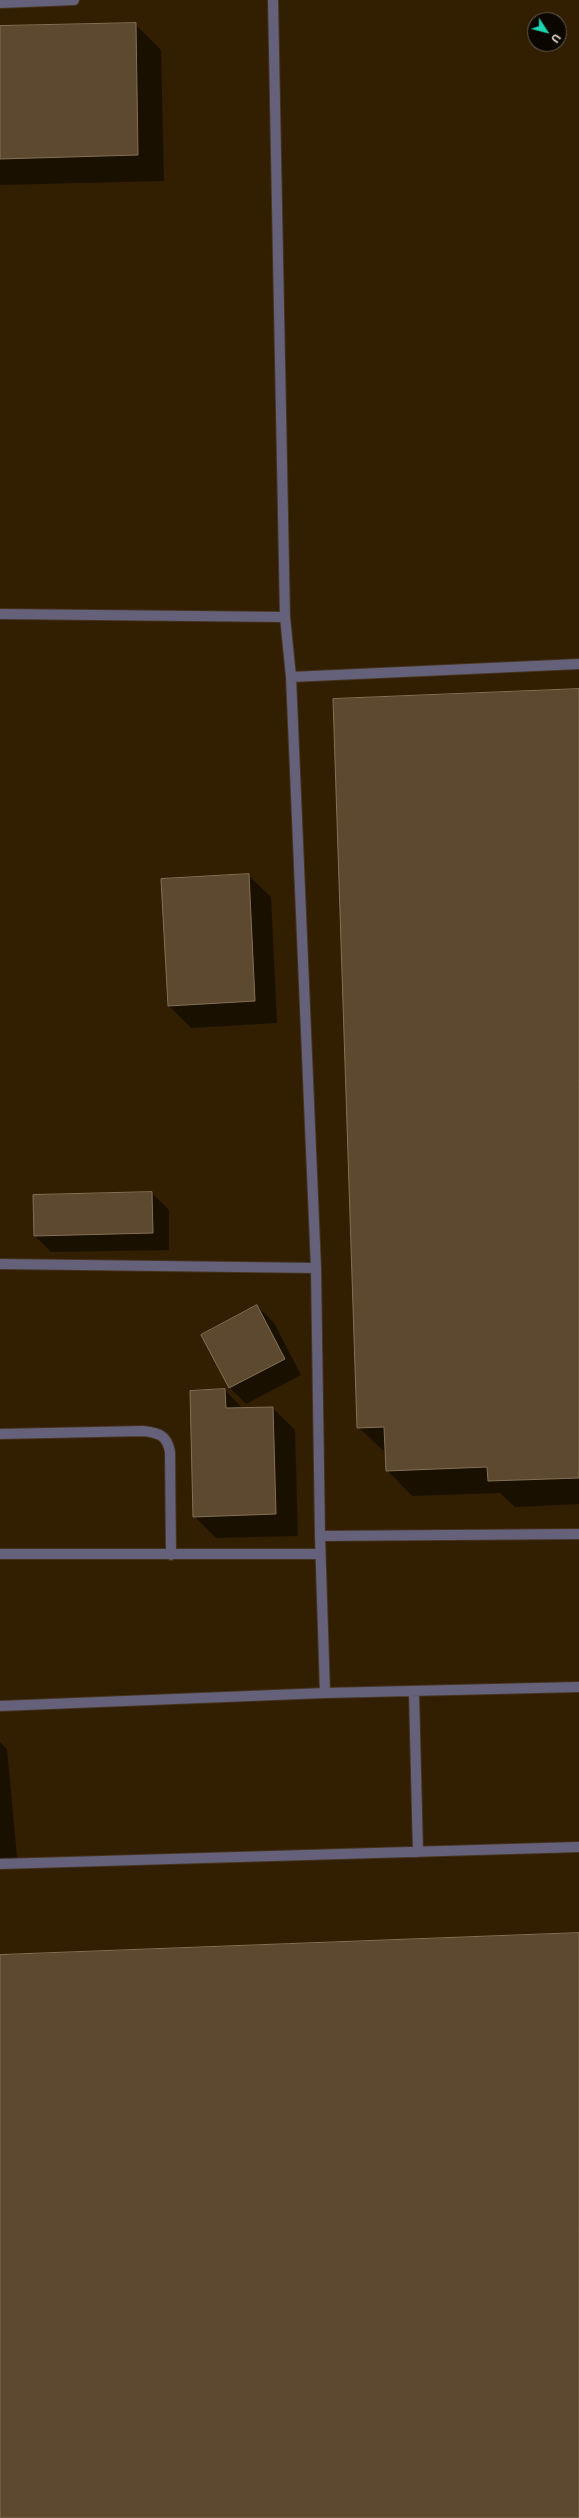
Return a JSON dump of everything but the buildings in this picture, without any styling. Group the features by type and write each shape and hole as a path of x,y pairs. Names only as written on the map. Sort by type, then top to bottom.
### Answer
{"lane":[{"path":"0,3 74,0"},
{"path":"273,0 285,617 291,677 316,1268 320,1554 325,1693"},
{"path":"0,614 285,617"},
{"path":"291,677 579,664"},
{"path":"0,1264 316,1268"},
{"path":"0,1434 143,1431 160,1433 165,1438 170,1452 171,1555"},
{"path":"320,1536 579,1534"},
{"path":"0,1554 320,1554"},
{"path":"0,1706 325,1693 579,1687"},
{"path":"414,1692 418,1852"},
{"path":"0,1864 579,1847"}],"shaded area":[{"path":"0,0 579,0 579,2518 0,2518"}]}
